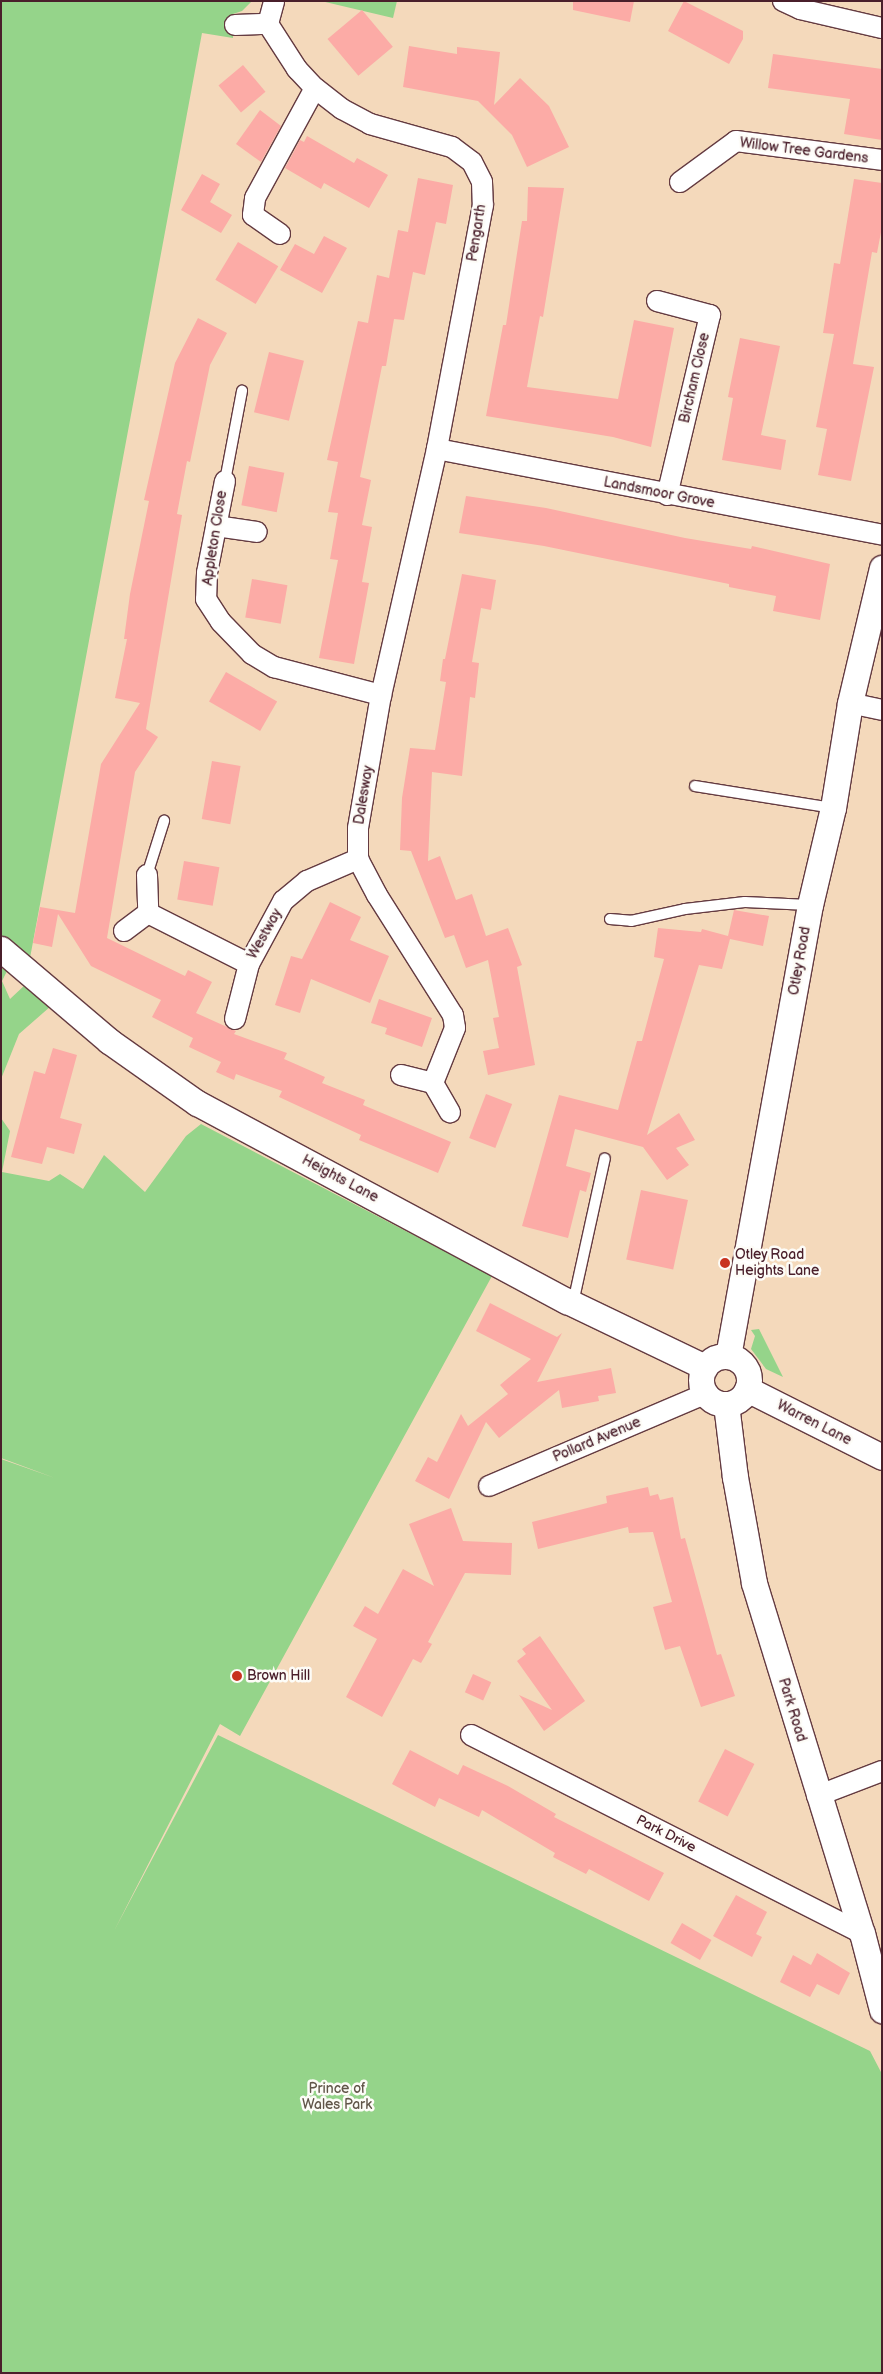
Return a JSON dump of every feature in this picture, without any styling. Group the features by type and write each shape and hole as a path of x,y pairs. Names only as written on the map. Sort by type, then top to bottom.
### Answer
{"street":[{"path":"235,25 268,24 274,1"},
{"path":"783,1 800,9 882,28"},
{"name":"Pengarth","path":"268,24 297,69 315,88 342,109 370,124 452,146 472,162 482,182 483,205 437,450"},
{"path":"280,234 253,215 255,198 315,88"},
{"name":"Willow Tree Gardens","path":"680,182 736,140 882,160"},
{"name":"Bircham Close","path":"657,301 710,315 667,495"},
{"name":"Landsmoor Grove","path":"437,450 882,535"},
{"name":"Dalesway","path":"433,1083 455,1028 453,1015 377,895 358,859 358,828 381,695 437,450"},
{"name":"Appleton Close","path":"224,480 207,573 206,598 221,622 252,654 274,667 381,695"},
{"path":"216,526 257,532"},
{"name":"Otley Road","path":"728,1356 810,906 833,808 850,703 882,568"},
{"path":"850,703 882,710"},
{"name":"Westway","path":"148,913 249,964 283,901 307,881 358,859"},
{"path":"124,931 148,913 147,875"},
{"name":"Heights Lane","path":"1,950 109,1041 197,1102 573,1304 705,1367"},
{"path":"235,1019 249,964"},
{"path":"401,1075 433,1083 450,1112"},
{"path":"728,1356 746,1368 747,1389 739,1400 716,1399 701,1380 705,1367 715,1358 728,1356"},
{"name":"Warren Lane","path":"747,1389 882,1457"},
{"name":"Pollard Avenue","path":"490,1486 716,1399"},
{"name":"Park Road","path":"716,1399 735,1477 754,1582 817,1796 862,1933 882,2010"},
{"name":"Park Drive","path":"471,1735 862,1933"},
{"path":"817,1796 882,1771"}],"lane":[{"path":"224,480 242,392"},
{"path":"695,786 833,808"},
{"path":"147,875 164,821"},
{"path":"610,919 631,921 685,909 745,902 810,906"},
{"path":"573,1304 605,1158"}],"green space":[{"path":"1,1 252,1 242,11 233,14 233,38 202,33 30,958 1,938"},
{"path":"321,1 397,1 393,18"},
{"path":"1,968 7,971 2,981 10,999 26,984 51,1006 19,1034 1,1079"},
{"name":"Prince of Wales Park","path":"1,1118 10,1131 2,1172 49,1181 60,1174 83,1189 104,1155 145,1192 186,1136 201,1124 492,1276 240,1736 220,1724 114,1931 218,1735 870,2051 882,2074 882,2373 1,2373 1,1459 55,1478 1,1458"},
{"path":"759,1329 783,1377 766,1369 751,1349 755,1336 751,1330"}],"building":[{"path":"573,1 634,1 630,22 573,10"},
{"path":"684,1 743,31 743,39 729,64 668,31"},
{"path":"362,10 393,47 358,76 328,39"},
{"path":"409,46 457,54 457,47 500,52 494,105 520,78 549,106 569,147 527,167 512,135 478,101 403,87"},
{"path":"773,54 882,69 882,140 844,134 850,99 768,88"},
{"path":"243,65 265,92 241,112 218,86"},
{"path":"260,110 281,126 261,162 236,144"},
{"path":"307,136 354,163 357,158 388,175 369,208 324,183 321,189 285,168 300,140 304,142"},
{"path":"202,174 220,184 210,202 232,215 221,233 181,210"},
{"path":"418,178 453,185 446,224 436,222 425,275 413,272 404,320 394,319 386,366 382,366 360,477 371,480 362,525 372,527 362,582 369,583 354,664 319,658 338,560 330,559 338,513 328,512 338,462 327,460 358,321 368,323 377,275 389,278 398,230 408,232"},
{"path":"854,179 882,183 882,227 877,253 872,252 853,364 874,367 851,481 818,475 827,429 816,427 834,334 823,333 834,263 840,264"},
{"path":"528,187 564,188 543,317 540,316 527,387 618,399 634,320 674,328 651,447 613,437 486,416 503,325 506,325 522,221 527,221"},
{"path":"324,236 347,248 322,293 280,270 295,244 314,254"},
{"path":"238,242 278,266 256,304 215,280"},
{"path":"198,318 227,333 210,365 190,462 187,461 177,514 182,515 146,729 158,737 135,772 107,938 185,976 188,970 212,982 196,1013 236,1031 234,1034 287,1053 284,1059 325,1077 322,1083 365,1100 363,1105 451,1142 438,1173 359,1140 361,1135 279,1097 282,1091 236,1074 234,1080 216,1072 221,1062 189,1047 193,1038 152,1017 161,1000 91,966 58,914 52,947 33,943 40,907 75,913 101,764 140,703 115,698 127,639 124,639 130,594 149,501 144,500 175,363"},
{"path":"740,338 780,346 761,435 786,440 781,470 722,460 733,398 728,397"},
{"path":"269,352 304,361 289,421 254,412"},
{"path":"249,466 284,473 277,512 241,505"},
{"path":"466,496 546,508 685,538 751,549 752,546 830,564 820,620 773,611 776,596 729,587 729,584 544,546 459,533"},
{"path":"462,574 496,580 491,610 481,608 472,662 479,663 475,698 470,697 462,776 432,772 428,861 440,856 456,900 472,894 486,936 508,928 522,965 517,967 535,1065 488,1075 483,1051 499,1048 493,1018 499,1017 488,960 466,968 454,935 445,938 411,851 400,850 402,798 410,748 435,750 446,682 440,681 443,659 445,659"},
{"path":"252,579 287,585 281,624 245,617"},
{"path":"226,672 277,702 260,731 209,701"},
{"path":"212,761 241,766 230,824 202,819"},
{"path":"184,861 219,867 213,906 177,899"},
{"path":"330,902 361,917 350,940 389,956 370,1003 311,979 300,1013 275,1005 291,956 302,959"},
{"path":"734,910 769,916 763,946 730,939 722,969 699,965 647,1135 679,1113 695,1140 676,1148 689,1165 667,1180 643,1147 575,1129 566,1166 591,1173 586,1192 580,1190 568,1238 522,1226 559,1095 618,1110 637,1041 642,1041 664,959 654,957 658,928 701,932 702,929 728,936"},
{"path":"379,999 432,1018 422,1047 385,1034 387,1028 371,1023"},
{"path":"53,1048 77,1055 60,1118 82,1124 74,1154 47,1147 42,1164 11,1157 34,1071 45,1074"},
{"path":"486,1094 512,1104 495,1148 469,1138"},
{"path":"641,1190 688,1200 673,1269 626,1259"},
{"path":"490,1303 557,1337 562,1333 537,1382 611,1368 616,1393 598,1396 599,1401 562,1408 559,1390 499,1438 486,1422 449,1499 415,1481 428,1457 437,1462 461,1414 468,1426 508,1394 500,1385 531,1359 476,1331"},
{"path":"648,1487 650,1496 658,1494 660,1500 673,1497 681,1539 685,1538 717,1655 721,1654 735,1696 701,1707 680,1646 665,1650 653,1607 672,1602 653,1532 629,1533 628,1527 538,1549 532,1522 607,1503 606,1496"},
{"path":"451,1508 463,1541 512,1543 511,1575 465,1573 428,1642 432,1644 421,1663 413,1659 382,1717 346,1697 377,1639 353,1626 365,1606 378,1614 403,1569 434,1586 409,1524"},
{"path":"540,1636 585,1701 544,1731 519,1695 552,1710 517,1661 526,1654 522,1649"},
{"path":"473,1674 491,1682 483,1700 465,1692"},
{"path":"725,1749 754,1764 728,1817 698,1802"},
{"path":"410,1750 458,1775 463,1765 508,1786 556,1814 554,1817 664,1873 649,1901 589,1869 586,1874 553,1857 555,1853 482,1810 479,1817 439,1798 435,1807 392,1784"},
{"path":"736,1895 767,1912 756,1934 762,1937 752,1957 713,1936"},
{"path":"682,1923 711,1940 700,1960 671,1943"},
{"path":"817,1953 850,1973 839,1995 817,1984 810,1997 780,1982 793,1955 811,1965"}],"place":[{"name":"Otley Road Heights Lane","path":"725,1263"},
{"name":"Brown Hill","path":"237,1676"}]}
